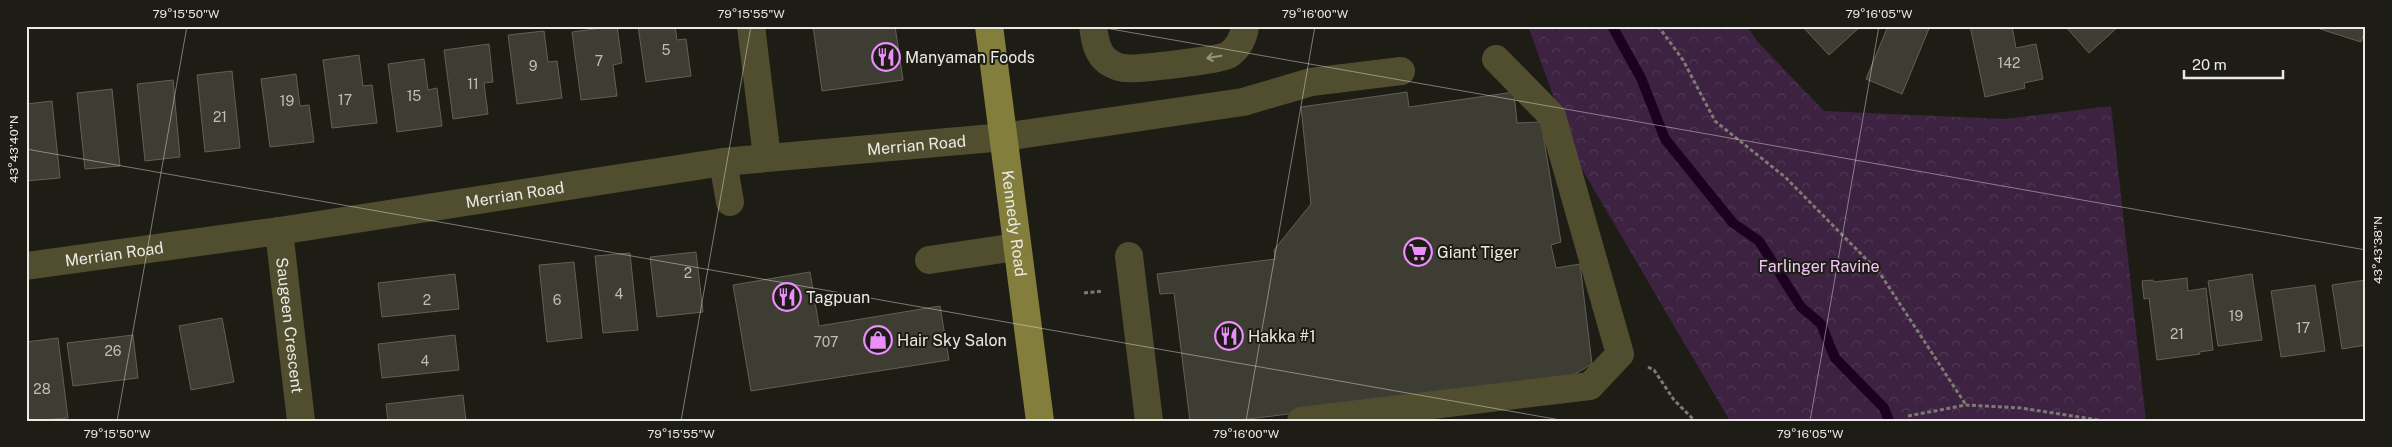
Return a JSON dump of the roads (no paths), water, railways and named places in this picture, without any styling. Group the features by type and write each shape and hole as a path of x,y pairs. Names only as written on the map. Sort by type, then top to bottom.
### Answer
{"main road":[{"name":"Kennedy Road","path":"989,26 1016,247 1040,421"}],"street":[{"path":"751,26 767,157"},
{"path":"1093,26 1097,49 1107,62 1122,68 1139,69 1227,55 1238,45 1244,34 1245,26"},
{"path":"1301,421 1590,386 1620,354 1552,116 1496,59"},
{"name":"Merrian Road","path":"26,266 279,231 723,162 1004,137 1243,102 1311,82 1401,71"},
{"path":"723,162 730,202"},
{"name":"Saugeen Crescent","path":"279,231 301,421"},
{"path":"929,260 1016,247"},
{"path":"1129,256 1150,421"}],"waterway":[{"path":"1612,26 1641,78 1665,139 1733,223 1759,241 1801,307 1821,324 1835,358 1884,408 1889,421"}],"place":[{"name":"Manyaman Foods","path":"886,57"},
{"name":"Giant Tiger","path":"1418,252"},
{"name":"Tagpuan","path":"787,297"},
{"name":"Hakka #1","path":"1229,336"},
{"name":"Hair Sky Salon","path":"878,340"}],"park label":[{"name":"Farlinger Ravine","path":"1819,266"}]}
